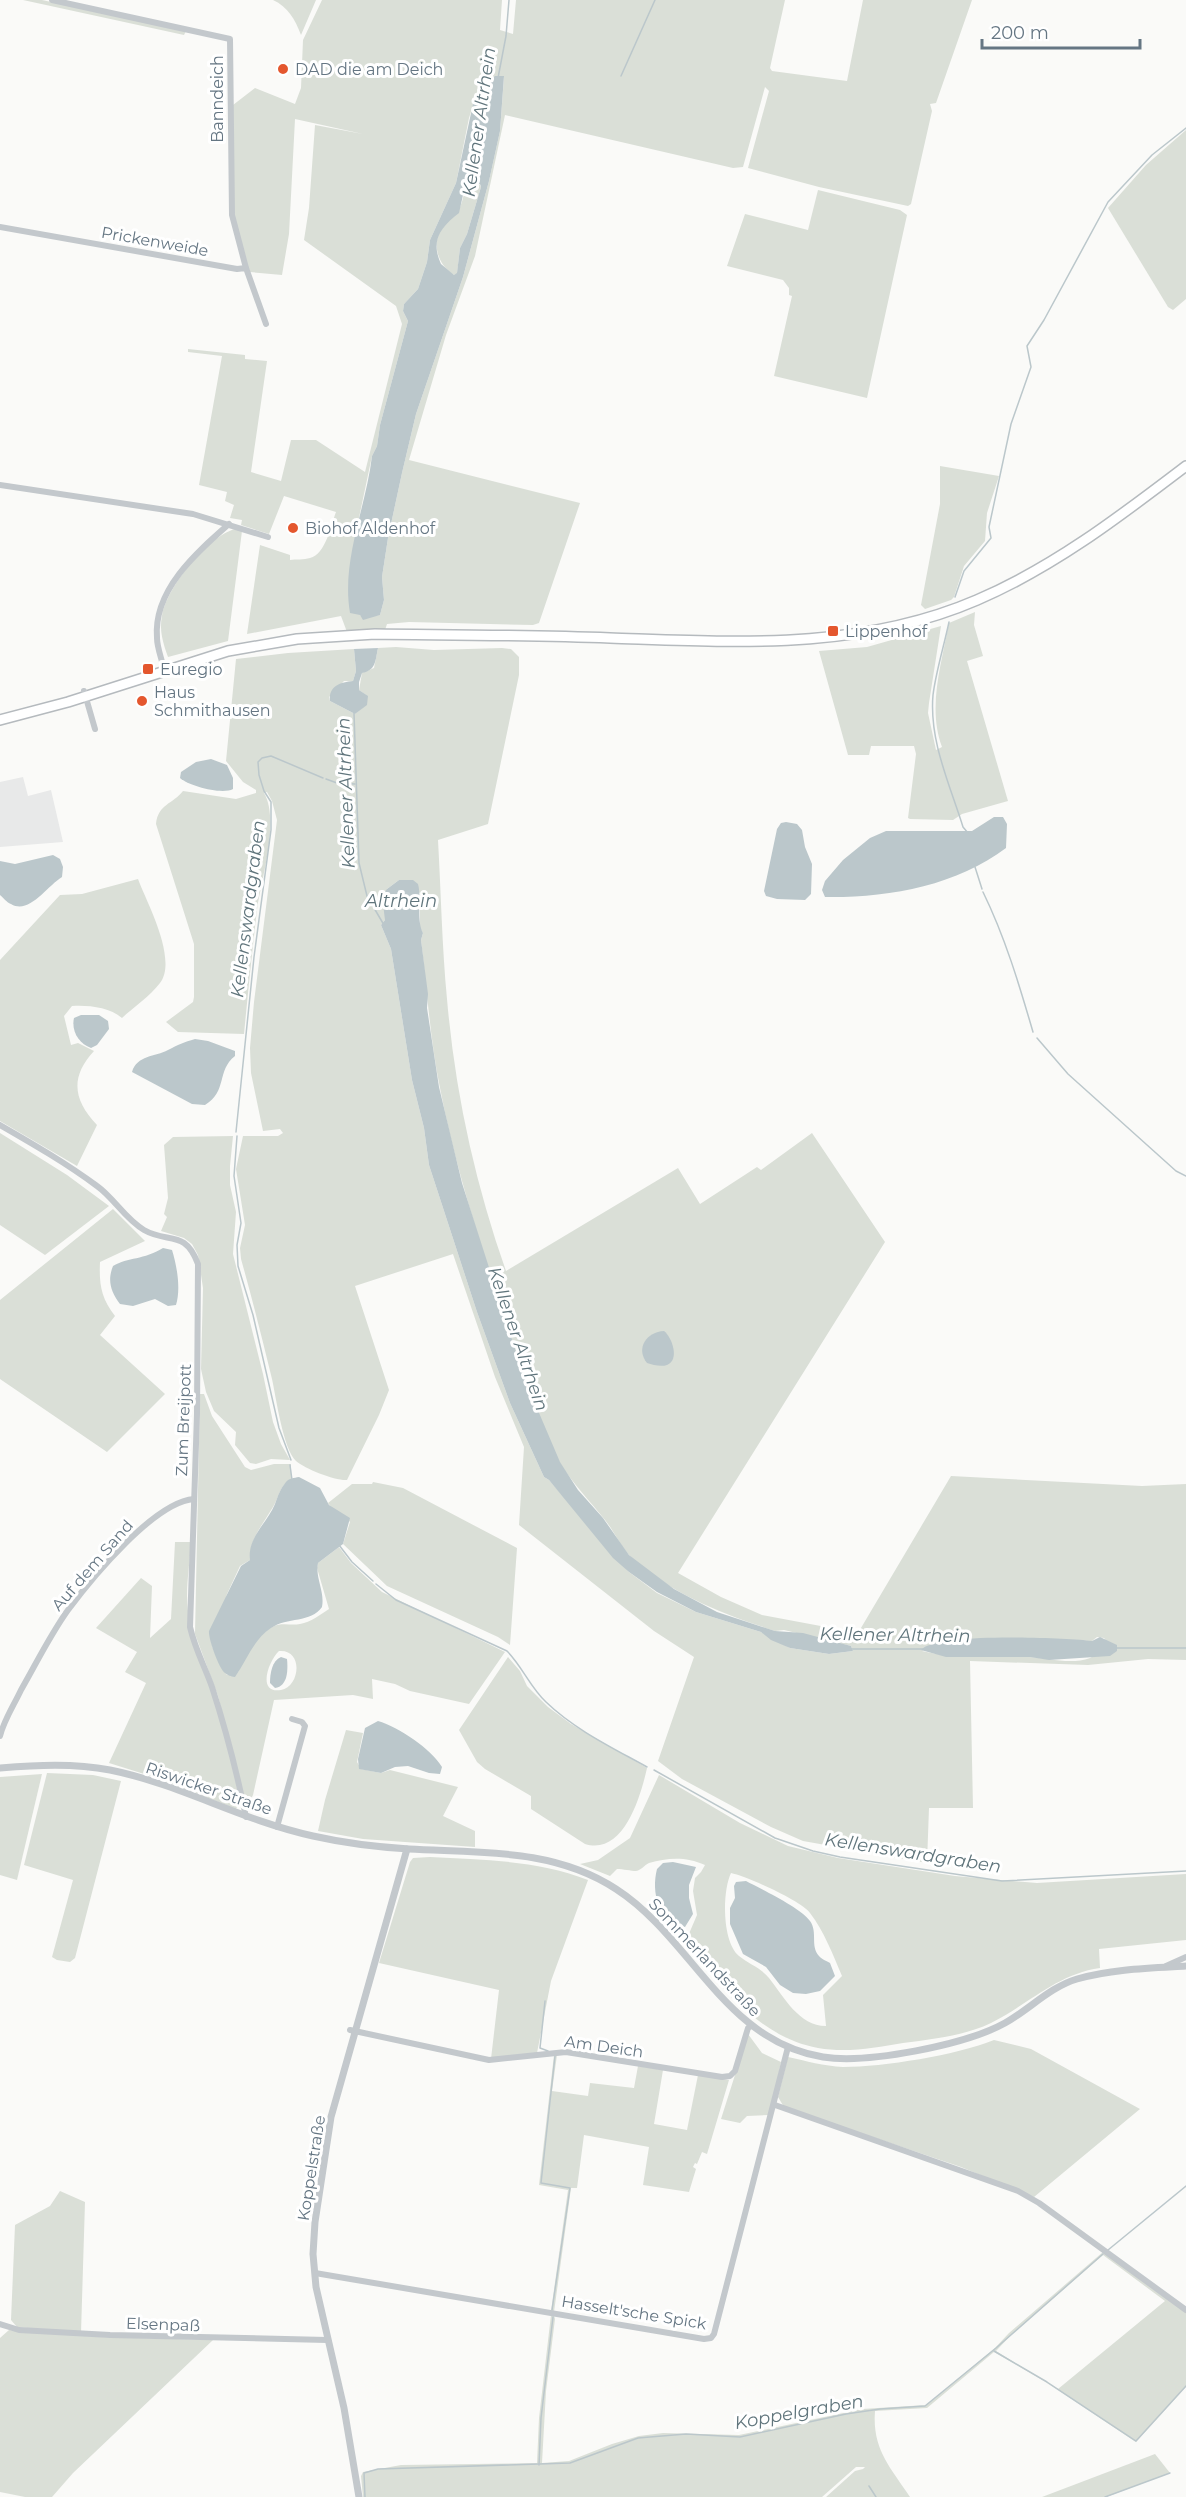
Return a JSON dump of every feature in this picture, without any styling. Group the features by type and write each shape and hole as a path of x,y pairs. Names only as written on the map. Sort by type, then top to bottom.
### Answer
{"main road":[{"path":"0,720 164,670 256,645 324,636 375,634 752,642 858,634 924,620 975,601 1016,582 1065,554 1186,466"}],"street":[{"name":"Banndeich","path":"52,0 230,39 232,215 246,268"},
{"name":"Prickenweide","path":"0,227 237,269 246,268"},
{"path":"246,268 266,324"},
{"path":"0,485 184,513 268,537"},
{"path":"164,670 157,638 158,620 163,601 180,573 200,549 229,524"},
{"path":"85,694 95,729"},
{"name":"Zum Breijpott","path":"0,1125 39,1147 99,1187 144,1230 177,1238 186,1243 194,1254 199,1275 190,1627 197,1653 211,1683 222,1719 246,1817"},
{"name":"Auf dem Sand","path":"0,1736 28,1679 68,1611 142,1527 170,1507 194,1499"},
{"path":"278,1827 305,1726 302,1722 292,1719"},
{"name":"Riswicker Straße","path":"0,1768 63,1766 108,1769 144,1779 278,1827 359,1844 407,1849"},
{"name":"Sommerlandstraße","path":"407,1849 512,1854 540,1858 570,1866 606,1883 644,1910 751,2026 788,2047 824,2057 852,2059 932,2046 990,2031 1042,1997 1076,1979 1110,1972 1186,1966"},
{"name":"Koppelstraße","path":"359,2497 346,2418 327,2340 315,2273 315,2222 331,2117 352,2031 407,1849"},
{"path":"1163,1967 1186,1957"},
{"name":"Am Deich","path":"352,2031 489,2060 566,2052 722,2077 730,2076 735,2071 748,2028 751,2026"},
{"name":"Hasselt'sche Spick","path":"315,2273 704,2339 711,2338 714,2334 775,2106 788,2047"},
{"path":"775,2106 1018,2191 1039,2203 1186,2310"},
{"name":"Elsenpaß","path":"0,2324 19,2330 110,2336 327,2340"}],"shaded area":[{"path":"23,0 42,0 186,31 184,35"},
{"path":"273,0 316,0 301,35 290,14"},
{"path":"322,0 502,0 500,30 513,34 516,0 785,0 770,68 772,71 847,81 863,0 972,0 936,103 930,104 932,111 911,204 908,206 819,187 748,168 769,91 765,87 743,167 733,168 505,115 475,256 446,335 409,460 580,503 539,623 533,625 409,622 387,624 385,630 347,632 341,616 247,634 260,545 290,555 290,560 310,558 316,555 324,545 336,512 284,496 269,534 241,525 242,520 230,518 234,505 225,501 227,492 199,485 222,356 188,352 188,349 245,355 245,359 267,361 251,472 281,481 291,440 316,440 365,472 402,324 396,306 304,240 309,208 315,125 363,134 295,119 289,234 282,275 250,272 234,220 233,105 255,88 295,104 301,88 303,40","holes":["504,77 500,131 463,277 416,414 388,538 382,577 384,600 380,615 362,617 350,572 372,456 377,446 380,425 408,321 403,311 404,304 418,289 427,262 430,240 456,183 469,118 477,93"]},
{"path":"1186,130 1186,299 1173,310 1168,307 1108,208 1146,165"},
{"path":"469,167 481,187 467,234 460,248 457,274 454,275 440,259 437,239 443,226 456,215 460,208"},
{"path":"818,190 900,210 907,215 867,398 774,376 792,296 789,295 789,288 783,280 727,266 745,214 808,230"},
{"path":"940,466 999,476 987,513 985,541 964,566 954,597 925,609 921,605 940,504"},
{"path":"235,529 242,531 228,641 168,657 161,626 165,604 180,578 201,552 212,542"},
{"path":"975,612 974,625 983,656 967,661 1008,801 962,814 953,820 910,819 908,818 916,754 914,746 871,746 869,755 848,755 819,651 867,647 941,626 928,713 936,750 942,747 938,732 936,700 949,623"},
{"path":"378,648 434,650 502,648 511,649 519,657 519,675 488,824 438,840 445,979 455,1068 476,1171 506,1271 678,1168 700,1204 757,1167 761,1170 812,1133 885,1242 678,1573 721,1597 762,1615 858,1633 951,1476 1142,1486 1186,1484 1186,1660 1148,1659 1088,1665 970,1661 973,1808 929,1808 927,1863 803,1841 771,1827 682,1779 658,1761 694,1657 654,1631 519,1525 524,1447 495,1377 453,1254 355,1286 389,1390 347,1480 336,1479 313,1471 300,1464 291,1455 284,1435 241,1259 240,1248 245,1225 236,1169 243,1136 278,1136 283,1133 280,1129 263,1131 251,1073 250,1048 277,820 272,801 267,792 264,793 270,818 270,834 257,910 244,1034 178,1032 166,1022 193,1002 194,944 156,824 157,817 163,808 183,791 236,799 256,793 256,790 243,782 226,761 236,659 354,649 356,671 353,681 344,681 329,697 330,701 355,714 367,704 366,695 359,690 362,673 374,668","holes":["399,880 420,893 420,928 423,933 421,940 434,1051 446,1117 461,1176 486,1262 523,1374 536,1411 560,1463 608,1524 627,1553 663,1582 699,1602 736,1618 775,1631 784,1630 851,1646 853,1651 829,1654 790,1648 761,1632 696,1612 657,1593 629,1572 544,1477 510,1403 477,1312 429,1165 424,1128 412,1080 391,949 381,925 385,920 387,889","1097,1637 1104,1638 1107,1642 1090,1658 1075,1661 1015,1656 949,1655 922,1651 938,1642 969,1639 1092,1641"]},
{"path":"23,777 28,796 51,790 63,842 0,847 0,782"},
{"path":"138,879 159,931 165,960 165,973 156,988 122,1018 105,1009 85,1006 72,1006 64,1016 71,1045 78,1043 94,1051 81,1070 78,1088 83,1107 97,1125 77,1166 0,1121 0,960 60,895 82,894"},
{"path":"0,1133 67,1175 109,1206 45,1255 0,1225"},
{"path":"233,1136 230,1185 236,1212 233,1254 273,1422 290,1460 271,1459 256,1464 250,1463 235,1445 236,1432 214,1411 206,1392 201,1369 203,1288 198,1255 192,1244 184,1238 161,1231 167,1217 164,1214 168,1198 164,1145 173,1137"},
{"path":"113,1209 145,1241 100,1262 102,1290 115,1316 100,1335 165,1394 107,1452 0,1379 0,1300"},
{"path":"200,1394 204,1394 212,1416 245,1467 251,1470 274,1464 291,1464 291,1479 282,1488 257,1532 250,1560 240,1566 227,1594 212,1646 227,1675 238,1672 256,1641 272,1627 304,1623 329,1609 317,1568 318,1563 339,1547 351,1563 382,1592 505,1652 469,1704 410,1691 395,1684 372,1679 373,1699 353,1695 274,1700 253,1795 248,1805 245,1801 218,1696 195,1634","holes":["279,1651 287,1652 296,1662 295,1676 287,1687 273,1690 267,1682 269,1668"]},
{"path":"373,1482 403,1488 517,1548 510,1645 498,1637 387,1586 343,1544 350,1522 328,1503 352,1484 372,1484"},
{"path":"175,1542 191,1542 187,1585 188,1611 235,1775 238,1797 236,1809 157,1778 109,1763 146,1683 125,1672 137,1652 96,1628 141,1578 152,1586 150,1638 171,1619"},
{"path":"508,1657 520,1671 527,1686 548,1707 571,1724 647,1768 635,1807 628,1821 610,1841 599,1845 585,1844 531,1809 531,1796 477,1762 459,1730"},
{"path":"346,1730 363,1733 357,1762 361,1769 381,1773 390,1770 458,1787 443,1816 475,1831 475,1847 363,1839 318,1831"},
{"path":"47,1773 93,1775 121,1781 75,1958 70,1962 52,1957 73,1880 24,1865"},
{"path":"42,1774 17,1880 0,1875 0,1777"},
{"path":"659,1775 740,1823 788,1846 838,1858 955,1876 1037,1883 1186,1874 1186,1940 1099,1949 1100,1968 1070,1976 991,2023 970,2031 871,2048 839,2050 818,2048 797,2042 759,2022 727,1993 685,1943 697,1915 693,1891 695,1878 705,1865 690,1860 669,1859 649,1863 636,1871 617,1869 610,1876 580,1864 598,1860 630,1838","holes":["731,1873 796,1902 810,1913 820,1927 842,1976 823,1995 826,2026 816,2025 800,2016 766,1975 733,1949 727,1929 725,1904"]},
{"path":"430,1857 530,1865 569,1873 588,1880 551,1981 537,2053 491,2059 499,1990 379,1963 410,1862 413,1858"},
{"path":"748,2034 762,2053 781,2062 770,2115 747,2116 740,2123 721,2119"},
{"path":"994,2040 1031,2049 1140,2109 1034,2197 961,2167 784,2107 778,2097 788,2057 829,2066 859,2066 941,2055"},
{"path":"554,2055 557,2055 552,2091 588,2096 590,2083 634,2088 638,2066 663,2070 654,2124 687,2130 698,2075 729,2080 707,2154 702,2152 697,2164 695,2163 693,2167 696,2169 689,2192 643,2185 649,2147 584,2135 577,2188 571,2188 554,2312 551,2311 568,2190 539,2185"},
{"path":"60,2191 85,2202 81,2333 17,2327 11,2320 15,2225 50,2206"},
{"path":"1103,2252 1186,2312 1186,2387 1136,2442 1046,2382 994,2352 927,2408 875,2411 879,2447 889,2467 910,2497 826,2497 855,2471 865,2467 856,2467 822,2497 363,2497 361,2476 363,2472 401,2465 537,2463 539,2418 551,2315 554,2315 555,2319 546,2391 542,2463 569,2461 639,2436 663,2433 739,2435 862,2409 926,2405 995,2348 1009,2333","holes":["1103,2255 1165,2301 1058,2389 996,2351 1011,2335"]},
{"path":"9,2330 99,2337 213,2340 73,2473 52,2497 25,2497 0,2492 0,2338"},
{"path":"1155,2454 1170,2473 1106,2497 1042,2497"}],"water":[{"path":"495,76 504,76 500,131 489,181 463,277 416,414 402,473 382,577 384,600 380,615 363,620 360,615 350,613 348,593 351,554 372,456 377,446 380,425 408,321 403,311 404,304 418,289 427,262 430,240 456,183 477,93","holes":["469,168 472,169 475,183 480,184 481,187 467,234 460,248 457,273 454,275 441,264 437,241 442,229 459,213"]},
{"path":"378,648 374,665 370,670 362,673 359,682 359,690 368,696 367,705 355,714 330,701 333,688 344,682 353,681 356,671 354,649"},
{"path":"211,759 227,765 233,778 233,789 221,791 206,789 180,778 181,772 196,762"},
{"path":"994,817 1003,817 1007,824 1006,848 965,872 920,887 896,892 825,897 822,890 825,881 843,860 870,838 886,831 972,831"},
{"path":"781,823 797,824 802,830 805,847 812,864 811,894 805,900 777,899 766,896 764,891 777,829"},
{"path":"53,855 60,859 63,867 62,877 31,903 18,906 9,903 0,895 0,861 15,864"},
{"name":"Altrhein","path":"399,880 413,880 418,884 420,922 423,933 421,940 428,994 427,1008 439,1087 462,1183 525,1380 560,1462 578,1490 603,1518 629,1555 674,1589 717,1612 775,1631 803,1633 851,1646 853,1651 829,1654 790,1648 771,1640 761,1632 696,1612 657,1592 613,1558 549,1480 544,1477 510,1403 477,1312 429,1165 424,1128 412,1080 391,949 381,925 385,920 382,896"},
{"path":"81,1015 99,1015 108,1021 109,1029 97,1045 91,1048 77,1036 73,1023 74,1018"},
{"path":"195,1039 208,1041 235,1051 235,1056 226,1068 217,1094 205,1105 192,1104 132,1072 134,1066 142,1059"},
{"path":"163,1248 172,1250 175,1263 178,1285 176,1305 168,1306 155,1299 133,1306 120,1304 111,1286 110,1277 113,1266 149,1255"},
{"path":"664,1331 672,1343 674,1354 671,1362 665,1366 647,1363 642,1352 645,1342 652,1334"},
{"path":"299,1477 320,1488 329,1505 350,1518 343,1544 318,1563 322,1607 305,1618 284,1622 271,1628 255,1644 235,1677 230,1676 225,1673 217,1660 209,1631 241,1566 250,1560 254,1538 272,1511 282,1487 292,1478"},
{"path":"1100,1637 1117,1645 1117,1651 1110,1656 1049,1660 1030,1657 946,1657 921,1650 932,1644 974,1638 1092,1641"},
{"path":"281,1657 287,1659 286,1677 279,1687 275,1688 270,1683 271,1671 275,1661"},
{"path":"378,1721 414,1739 437,1760 442,1767 440,1774 408,1766 395,1767 381,1773 359,1769 358,1759 365,1728"},
{"path":"673,1862 696,1867 689,1885 693,1914 685,1927 668,1919 656,1896 657,1869 663,1863"},
{"path":"746,1881 790,1905 810,1921 814,1930 816,1952 830,1963 835,1976 820,1991 806,1994 793,1993 780,1985 766,1967 743,1954 730,1924 730,1908 735,1898 736,1882"}],"waterway":[{"name":"Kellener Altrhein","path":"498,78 506,36 509,0"},
{"path":"621,76 655,0"},
{"path":"955,597 964,571 991,538 989,527 1011,424 1031,367 1027,346 1044,320 1108,202 1152,155 1186,128"},
{"path":"949,622 934,686 934,729 937,746 963,827 968,833"},
{"name":"Kellener Altrhein","path":"354,713 359,863 367,896 384,925"},
{"name":"Kellenswardgraben","path":"236,1132 254,957 271,830 271,802 264,791 258,762 262,758 271,756 323,778"},
{"name":"Kellenswardgraben","path":"326,779 337,783 355,784"},
{"path":"975,867 982,889"},
{"path":"983,892 1005,943 1033,1032"},
{"path":"1037,1038 1068,1074 1176,1171 1186,1176"},
{"name":"Kellenswardgraben","path":"237,1136 234,1176 241,1223 237,1245 238,1266 253,1315 279,1428 291,1460"},
{"name":"Kellenswardgraben","path":"290,1465 292,1480"},
{"name":"Kellenswardgraben","path":"339,1545 352,1562 373,1581"},
{"name":"Kellenswardgraben","path":"376,1584 396,1600 507,1651 540,1696 557,1712 595,1738 647,1767"},
{"name":"Kellener Altrhein","path":"1115,1648 1186,1648"},
{"name":"Kellener Altrhein","path":"851,1649 924,1649"},
{"name":"Kellenswardgraben","path":"654,1770 775,1838 813,1851 840,1857 1002,1881 1186,1871"},
{"path":"545,2001 540,2048 548,2051"},
{"path":"552,2310 570,2188 541,2183 555,2056"},
{"name":"Koppelgraben","path":"1108,2250 1186,2186"},
{"name":"Koppelgraben","path":"365,2497 364,2473 378,2469 570,2463 638,2438 686,2434 740,2437 846,2414 925,2406 996,2348 1103,2254"},
{"path":"539,2465 541,2418 553,2317"},
{"path":"994,2351 1047,2382 1136,2441 1186,2386"},
{"path":"1105,2497 1170,2473"},
{"path":"869,2486 876,2497"}],"place":[{"name":"DAD die am Deich","path":"283,69"},
{"name":"Biohof Aldenhof","path":"293,528"},
{"name":"Lippenhof","path":"833,631"},
{"name":"Euregio","path":"148,669"},
{"name":"Haus Schmithausen","path":"142,701"}]}
